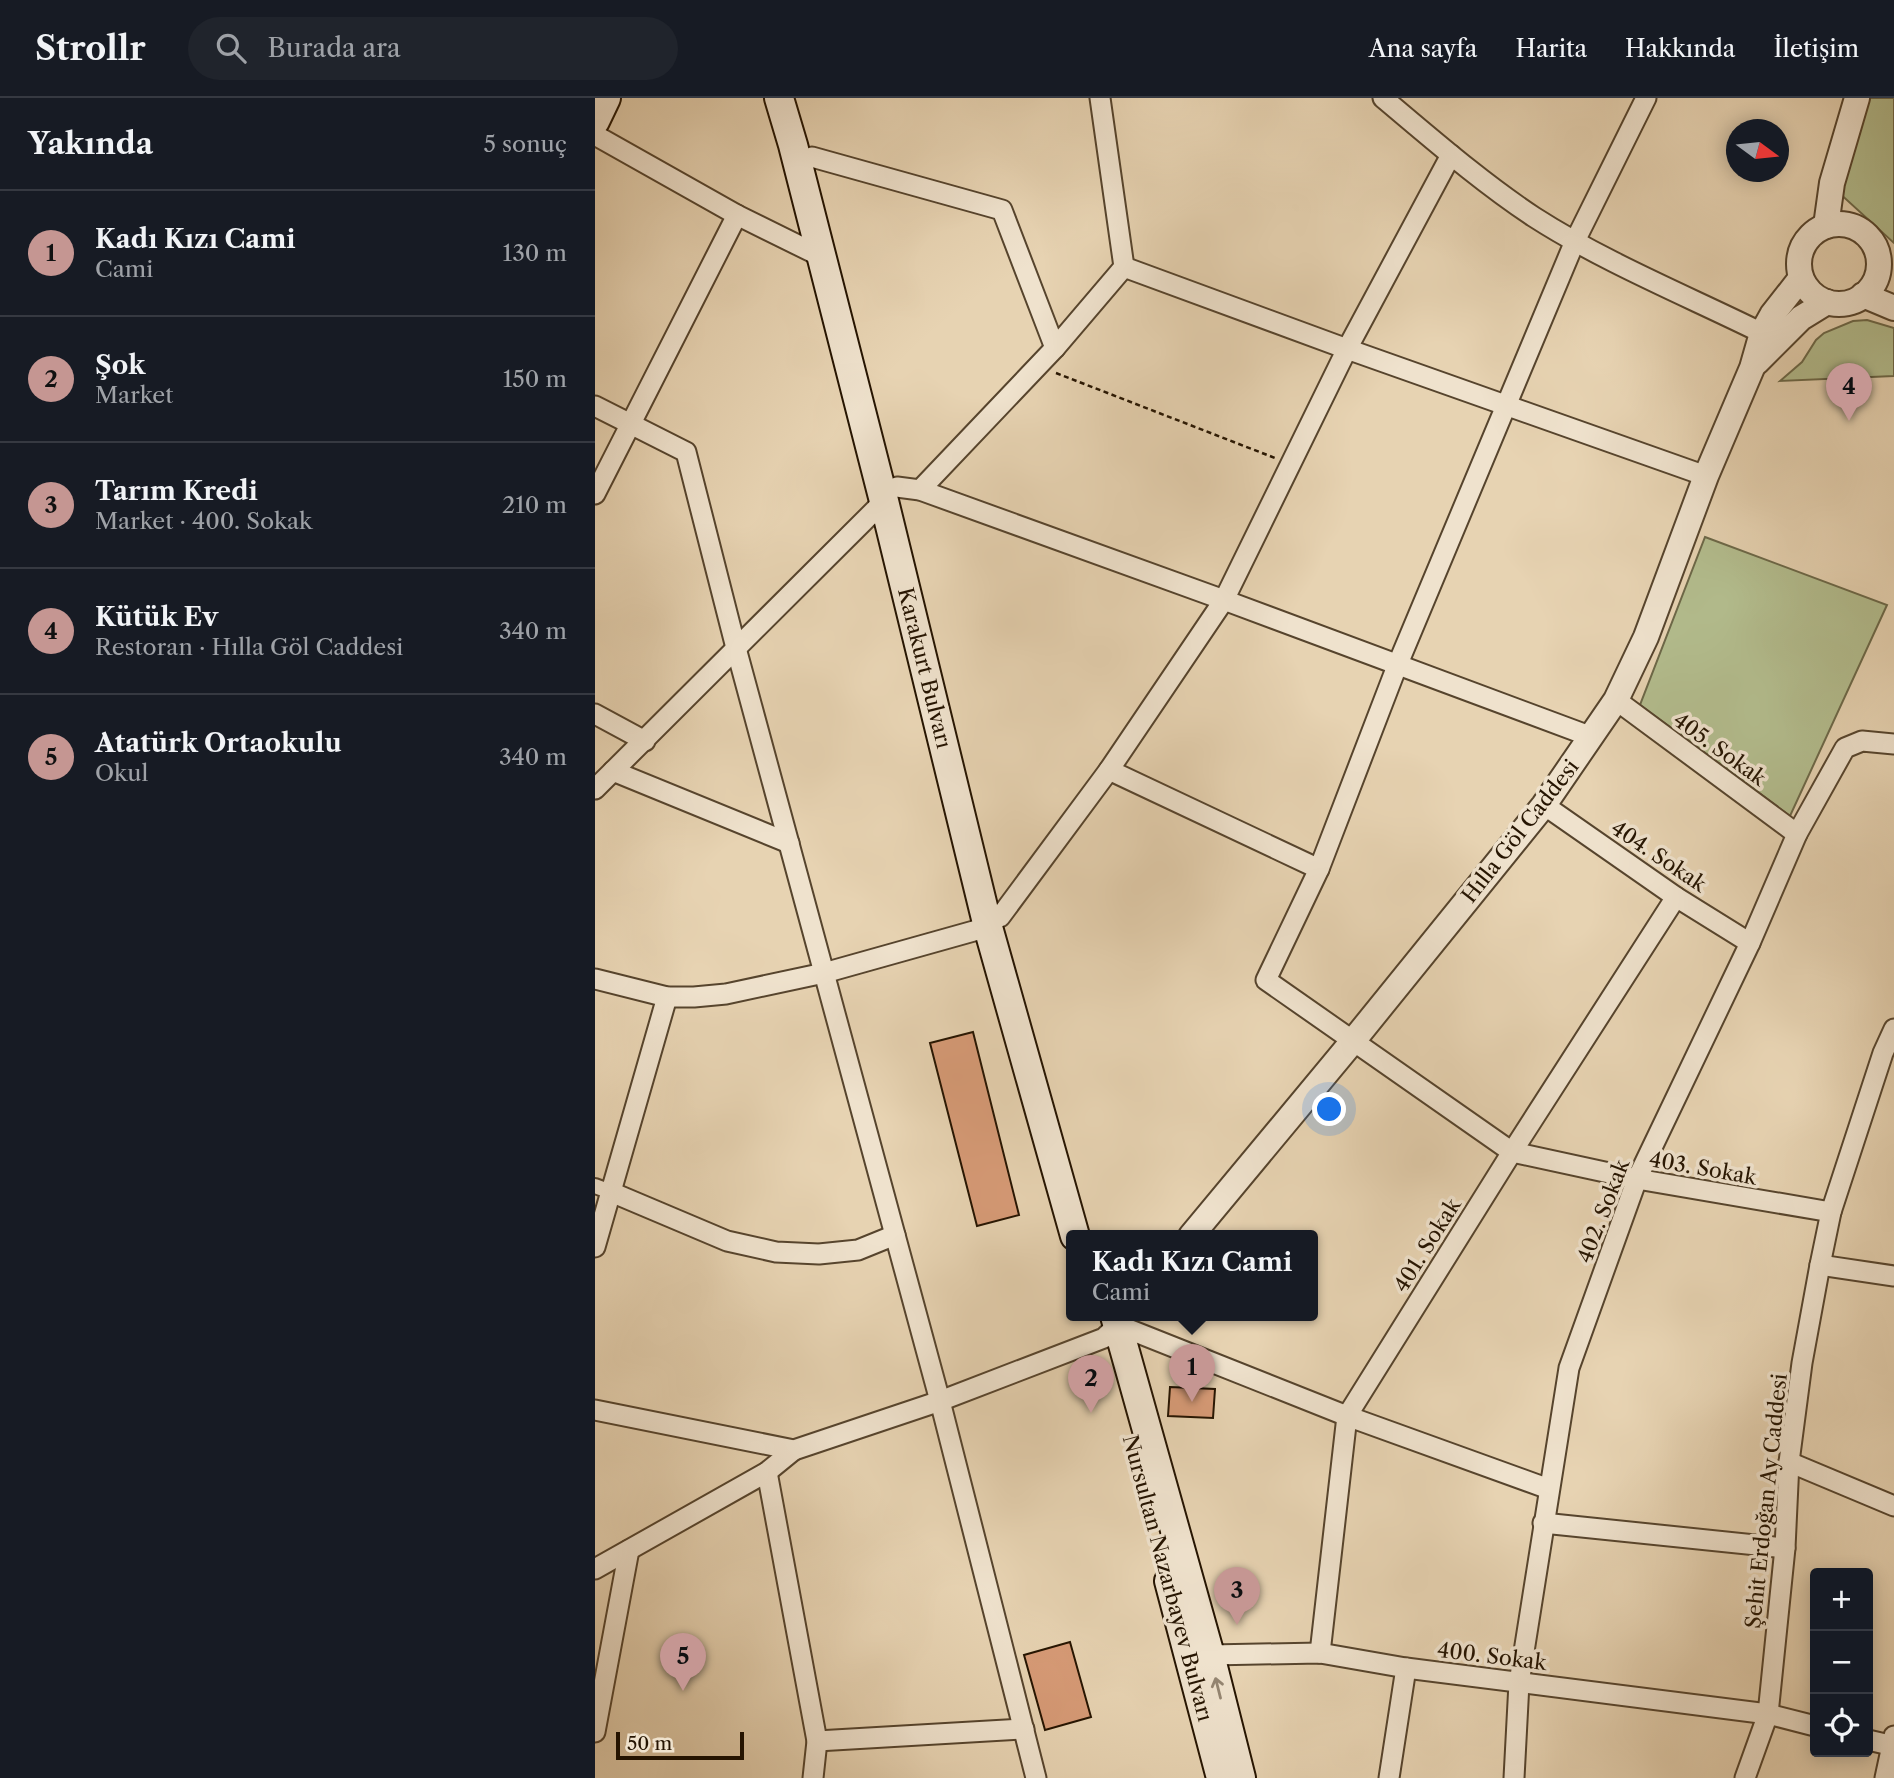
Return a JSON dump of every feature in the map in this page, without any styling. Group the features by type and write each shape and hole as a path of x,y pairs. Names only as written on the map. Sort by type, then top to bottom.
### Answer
{"main road":[{"path":"595,121 606,98"},
{"name":"Karakurt Bulvarı","path":"779,98 822,257 900,493"},
{"name":"Karakurt Bulvarı","path":"800,98 812,157 900,493 994,922 1073,1230"},
{"name":"Karakurt Bulvarı","path":"994,922 1090,1230"},
{"name":"Nursultan Nazarbayev Bulvarı","path":"1112,1322 1210,1655 1241,1778"},
{"name":"Nursultan Nazarbayev Bulvarı","path":"1112,1322 1221,1778"}],"street":[{"path":"595,789 736,648 1038,366 1124,267 1100,98"},
{"path":"1383,98 1451,155 1533,216 1575,241 1762,333"},
{"path":"1109,770 1319,869 1397,666 1575,241 1646,98"},
{"path":"1826,226 1832,183 1857,98"},
{"path":"595,135 737,215 822,257"},
{"path":"595,979 667,997 726,993 824,973 994,922 1109,770 1224,600 1347,349 1451,155"},
{"path":"812,157 1002,210 1055,348"},
{"path":"595,494 737,215"},
{"path":"1838,223 1861,230 1870,239 1886,266 1863,295 1839,304 1827,302 1807,289 1801,278 1799,265 1805,241 1826,226 1838,223"},
{"path":"1124,267 1706,476"},
{"path":"1752,368 1762,333 1772,315 1801,278"},
{"path":"1863,295 1894,307"},
{"path":"1752,368 1801,318 1827,302"},
{"name":"Hılla Göl Caddesi","path":"1196,1230 1544,804 1616,700 1646,637 1706,476 1752,368"},
{"path":"595,406 687,452 736,648 940,1401 1036,1778"},
{"path":"900,493 1224,600 1592,737"},
{"name":"405. Sokak","path":"1616,700 1797,834"},
{"path":"595,714 645,741"},
{"name":"402. Sokak","path":"1514,1778 1519,1683 1569,1368 1637,1180 1750,943 1797,834 1845,748 1862,740 1894,744"},
{"path":"613,771 789,843"},
{"name":"404. Sokak","path":"1544,804 1676,897 1750,943"},
{"name":"403. Sokak","path":"1319,869 1266,980 1512,1152 1637,1180 1831,1212"},
{"name":"401. Sokak","path":"1320,1653 1347,1416 1676,897"},
{"path":"595,1247 603,1189 667,997"},
{"name":"Şehit Erdoğan Ay Caddesi","path":"1745,1778 1768,1714 1785,1548 1789,1462 1820,1265 1831,1212 1883,1053 1894,1029"},
{"path":"603,1189 727,1241 776,1252 819,1254 858,1250 895,1236"},
{"path":"1820,1265 1894,1276"},
{"path":"595,1569 767,1472 794,1450 940,1401 1112,1322 1347,1416 1549,1489"},
{"path":"595,1410 794,1450"},
{"path":"1789,1462 1894,1506"},
{"path":"767,1472 817,1741 813,1778"},
{"path":"1543,1523 1785,1548"},
{"path":"595,1732 629,1550"},
{"name":"400. Sokak","path":"1210,1655 1320,1653 1406,1668 1768,1714 1810,1725"},
{"path":"1389,1778 1406,1668"},
{"path":"817,1741 1024,1729"},
{"path":"1873,1741 1893,1743 1885,1778"}],"path":[{"path":"1038,366 1291,465"}],"green space":[{"path":"1866,98 1894,98 1894,243 1837,191"},
{"path":"1867,320 1894,328 1894,376 1780,381 1802,362 1816,340 1824,333 1853,321"},
{"path":"1705,537 1887,605 1790,816 1640,705"}],"building":[{"path":"973,1032 1019,1215 977,1226 930,1043"},
{"path":"1170,1387 1215,1389 1213,1418 1168,1416"},
{"path":"1070,1642 1091,1717 1045,1730 1024,1655"}],"place":[{"name":"Kütük Ev","path":"1849,421"},
{"name":"Kadı Kızı Cami","path":"1192,1402"},
{"name":"Şok","path":"1091,1413"},
{"name":"Tarım Kredi","path":"1237,1625"},
{"name":"Atatürk Ortaokulu","path":"683,1691"}]}
